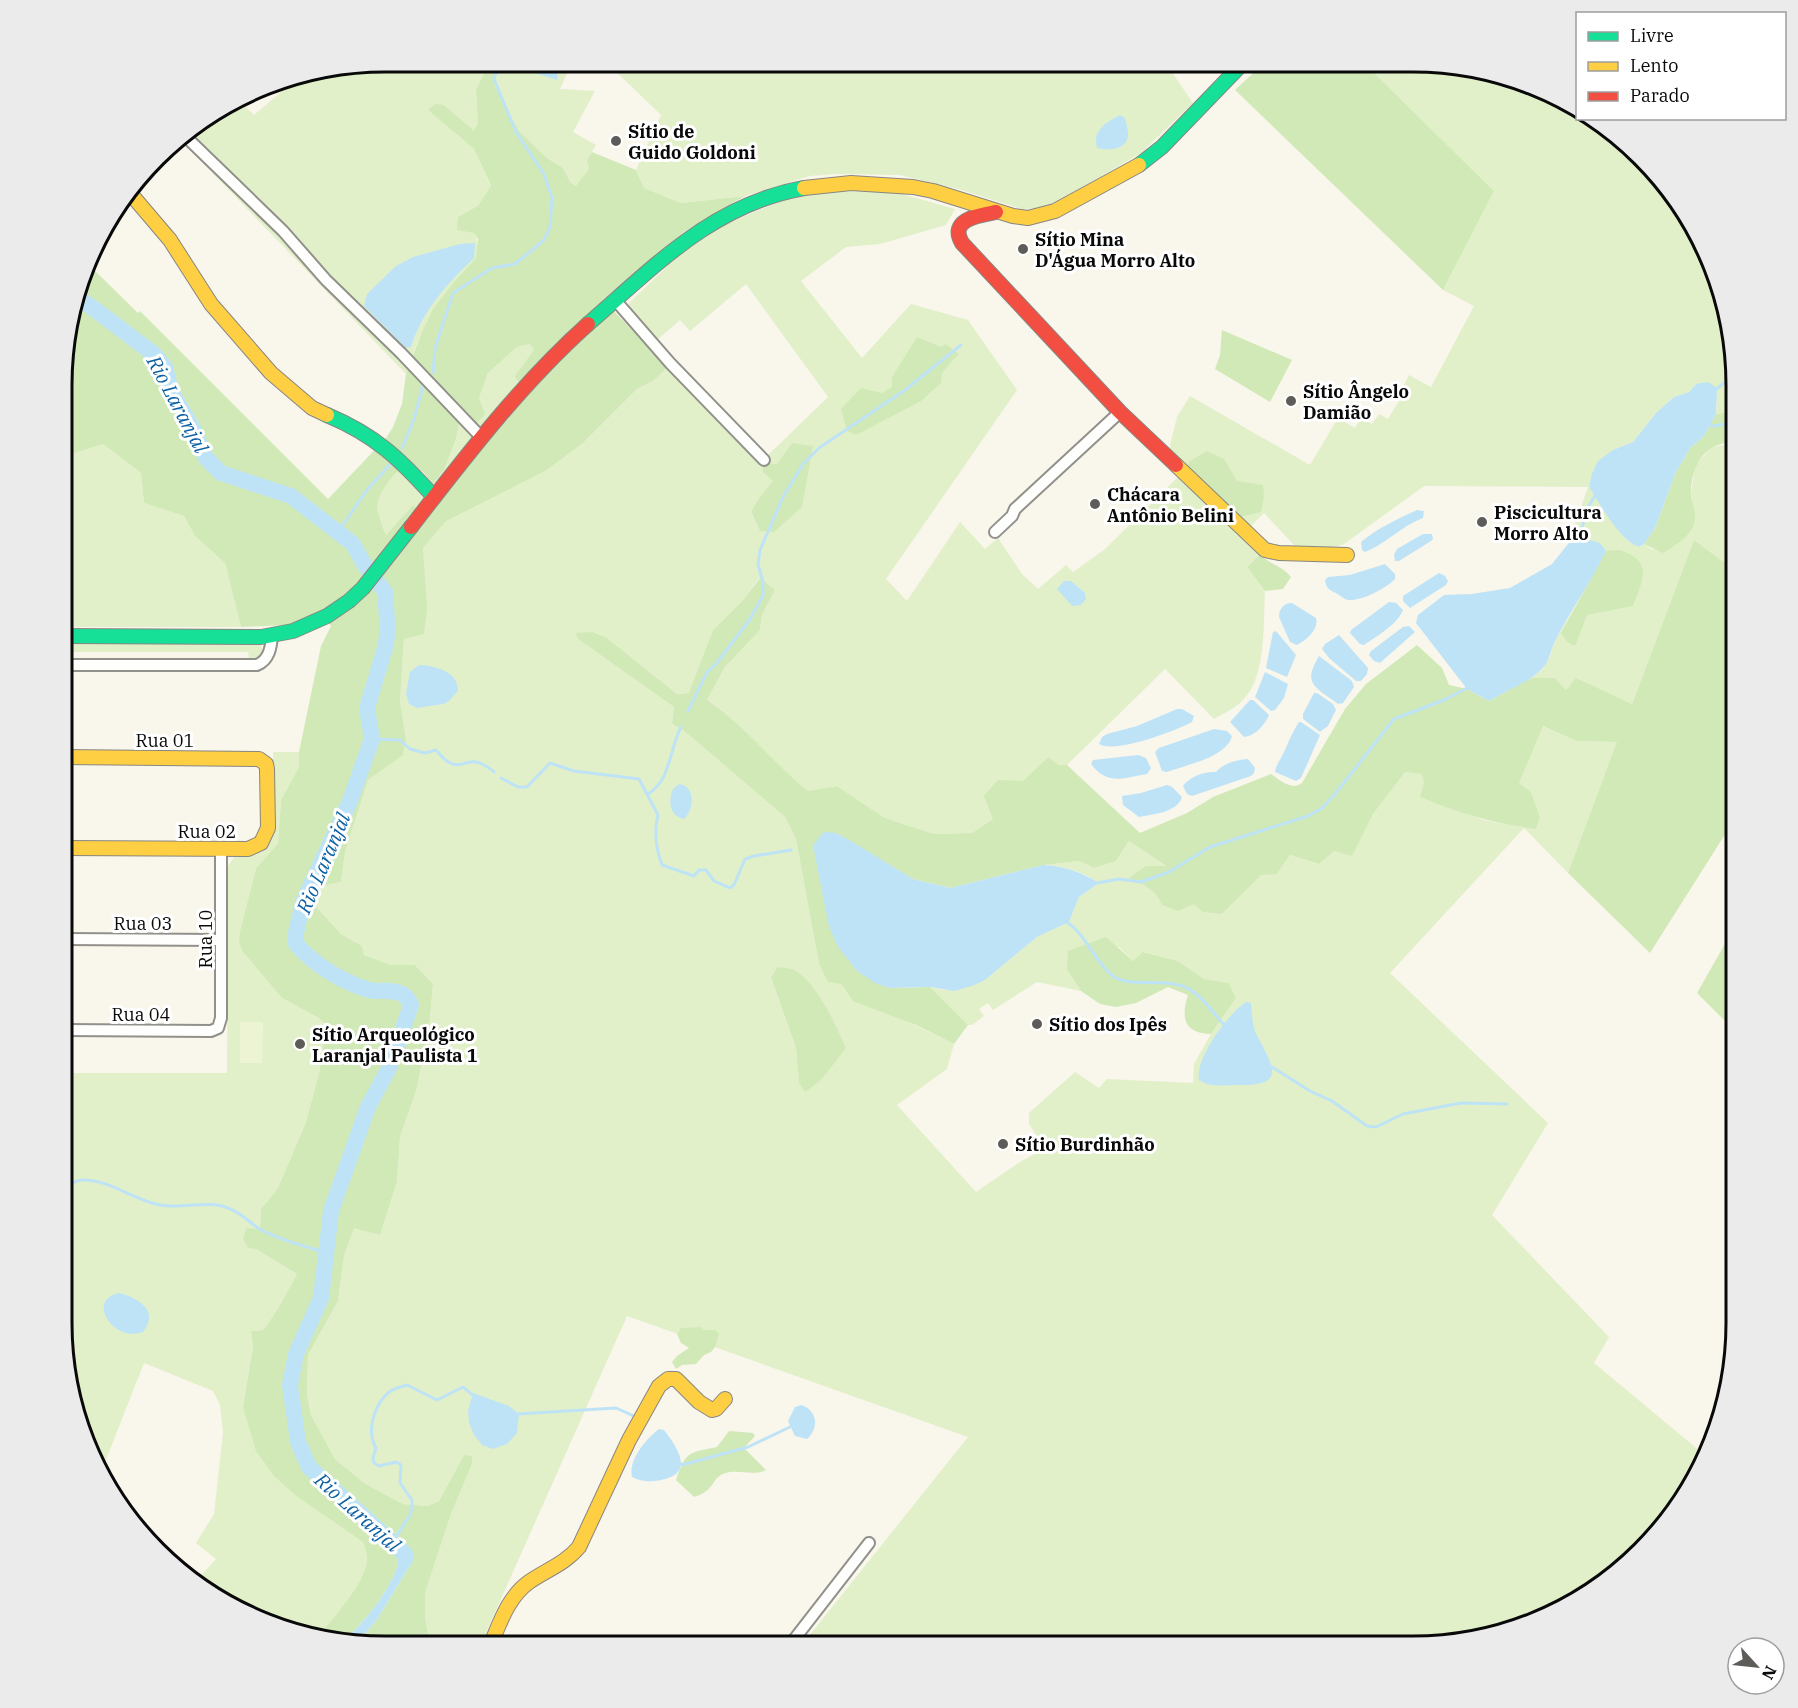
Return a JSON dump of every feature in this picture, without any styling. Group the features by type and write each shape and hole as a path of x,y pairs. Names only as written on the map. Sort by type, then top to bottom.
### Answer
{"street":[{"path":"72,636 272,636 305,627 327,616 363,588 481,437 559,350 686,239 723,216 748,204 791,190 837,182 900,185 930,190 1022,218 1045,215 1121,176 1162,147 1234,72"},
{"path":"190,141 283,231 326,280 401,353 481,437"},
{"path":"134,198 170,240 211,304 271,373 312,408 374,439 402,462 434,496"},
{"path":"999,211 963,222 958,231 962,243 1120,412 1265,550 1279,553 1347,555"},
{"path":"616,301 670,363 764,460"},
{"path":"995,532 1012,516 1015,509 1120,412"},
{"path":"72,665 257,665 264,663 272,636"},
{"name":"Rua 01","path":"72,757 263,760"},
{"name":"Rua 02","path":"72,848 248,849 256,846 264,839 268,828 267,769 263,760"},
{"name":"Rua 10","path":"218,1028 221,1018 221,849"},
{"name":"Rua 03","path":"72,939 221,940"},
{"name":"Rua 04","path":"72,1030 211,1031 218,1028"},
{"path":"495,1636 507,1609 521,1588 572,1556 579,1547 629,1440 660,1386 668,1379 676,1379 699,1402 712,1410 716,1409 725,1399"},
{"path":"797,1636 869,1543"}],"green space":[{"path":"385,72 568,72 560,89 595,91 573,132 596,145 587,160 589,169 577,186 570,183 563,168 547,158 519,131 494,84 476,90 478,123 474,132 444,105 456,134 474,149 491,187 476,216 474,228 478,247 477,256 433,310 421,333 406,374 185,145 211,125 244,105 254,115 285,89 344,75"},
{"path":"493,72 494,84 519,131 547,158 563,168 570,182 576,186 589,169 587,160 592,152 636,170 644,188 681,203 745,196 685,231 603,300 668,367 653,381 637,389 583,443 545,471 446,521 423,548 427,608 424,634 404,639 400,701 406,740 403,755 368,780 345,852 341,882 321,886 311,901 341,934 362,946 364,955 391,965 415,965 433,984 430,1019 417,1088 400,1137 397,1182 380,1235 354,1228 344,1256 338,1301 308,1355 307,1395 311,1415 335,1459 364,1483 403,1504 427,1506 439,1501 464,1455 472,1456 472,1464 451,1514 425,1593 428,1636 364,1635 376,1621 411,1564 392,1544 400,1556 397,1567 386,1590 370,1613 350,1634 323,1630 360,1580 367,1561 365,1547 363,1542 295,1495 274,1476 256,1451 243,1407 253,1347 251,1331 263,1330 297,1274 256,1249 248,1248 243,1239 246,1228 260,1229 261,1209 278,1188 306,1122 319,1073 326,1025 319,1018 282,998 243,952 239,942 240,932 256,869 278,843 281,800 299,767 299,752 321,646 331,626 323,612 288,625 241,627 225,563 195,536 184,516 144,503 141,473 103,444 72,454 73,364 78,324 94,270 138,313 140,311 328,499 386,438 393,427 402,404 406,374 423,329 433,309 476,258 478,239 474,233 457,230 458,217 478,206 491,186 474,149 428,110 435,104 444,105 474,131 478,123 476,90 484,74","holes":["530,344 534,350 515,376 526,395 425,517 413,505 386,535 378,505 379,498 392,477 408,461 423,472 433,484 444,470 456,439 459,423 466,416 476,424 485,414 479,398 488,373 517,347"]},
{"path":"616,72 1172,72 1193,103 1141,153 1053,204 1041,208 1022,209 958,189 900,175 810,176 745,196 681,203 644,188 636,170 661,115"},
{"path":"1254,72 1373,72 1494,191 1443,290 1235,90"},
{"path":"1373,72 1434,73 1474,78 1533,96 1552,104 1587,125 1619,150 1661,194 1694,246 1715,304 1723,344 1726,412 1716,414 1717,402 1696,384 1689,392 1674,397 1656,413 1633,442 1613,450 1589,486 1612,522 1639,547 1644,544 1653,550 1695,520 1691,494 1695,465 1712,447 1726,445 1726,564 1694,540 1632,704 1576,679 1566,690 1555,678 1531,678 1543,669 1550,657 1554,642 1596,572 1580,537 1568,544 1588,487 1424,486 1344,544 1331,548 1296,547 1264,513 1247,530 1168,454 1177,417 1190,396 1310,465 1338,418 1355,428 1361,418 1372,424 1379,414 1388,419 1400,399 1398,397 1409,375 1431,387 1474,306 1443,290 1494,191"},
{"path":"865,191 898,193 955,209 946,225 880,244 846,247 801,281 862,358 911,304 968,320 1017,390 886,579 907,601 960,522 985,549 998,538 1022,574 1038,589 1066,565 1073,572 1104,550 1180,475 1260,554 1247,567 1265,591 1262,650 1255,679 1241,702 1214,719 1165,669 1067,765 1059,765 1048,757 1023,781 993,819 972,833 934,834 885,818 837,786 808,791 734,721 707,700 725,667 760,630 762,615 775,590 759,578 744,599 713,630 690,693 677,694 607,638 578,639 674,707 672,724 683,730 785,817 796,839 819,964 841,984 846,992 954,1044 947,1069 897,1105 976,1192 1045,1148 1029,1124 1029,1113 1075,1072 1099,1088 1107,1079 1193,1083 1194,1064 1236,998 1229,983 1204,979 1178,961 1144,952 1133,961 1119,947 1067,970 1081,991 1037,982 993,1010 988,1003 979,1009 984,1016 972,1025 968,1025 930,987 944,990 985,980 1037,937 1069,922 1079,897 1099,883 1072,870 1043,865 1079,861 1094,868 1116,861 1129,841 1167,867 1130,879 1149,887 1159,896 1194,904 1222,914 1261,874 1277,874 1290,855 1318,864 1334,851 1352,855 1373,814 1404,772 1421,774 1424,782 1421,797 1484,820 1536,829 1540,817 1531,792 1518,783 1542,726 1576,741 1618,742 1568,873 1524,828 1390,973 1548,1123 1492,1215 1609,1337 1594,1363 1699,1450 1684,1480 1648,1529 1604,1571 1570,1594 1514,1619 1474,1630 1434,1635 809,1636 968,1437 627,1316 484,1636 428,1636 425,1593 451,1514 472,1464 464,1455 439,1501 427,1506 403,1504 364,1483 335,1459 311,1415 307,1395 308,1355 338,1301 344,1256 354,1227 380,1235 397,1182 400,1137 417,1088 430,1019 433,984 415,965 391,965 364,955 362,946 341,934 311,901 321,886 341,882 345,852 368,780 403,754 406,740 400,701 404,638 424,634 423,548 445,521 583,443 637,389 653,381 668,367 760,463 828,397 746,284 690,331 680,320 657,340 630,309 629,303 678,256 724,225 783,200 815,193","holes":["959,354 942,373 841,409 882,393","766,464 777,464 774,532 760,531 751,513 759,498 773,481","777,967 814,988 835,1024 845,1048 799,1082 796,1048 771,979"]},
{"path":"1222,330 1292,360 1270,402 1215,369 1220,355"},
{"path":"917,337 941,347 946,344 959,354 942,373 941,383 921,401 856,435 847,431 841,409 861,388 882,393 892,387 892,377"},
{"path":"530,344 534,350 527,394 425,517 413,505 386,535 378,513 378,506 382,491 392,477 408,460 433,484 444,470 456,439 459,423 479,398 488,373 517,347"},
{"path":"1726,412 1726,443 1707,451 1696,466 1691,486 1695,520 1693,526 1683,540 1663,553 1644,544 1655,528 1675,474 1690,448 1704,436 1716,414"},
{"path":"792,443 813,446 802,507 774,532 760,531 751,512 773,481 763,472 763,466 777,464"},
{"path":"103,444 141,473 144,503 184,516 195,536 225,563 241,627 72,627 72,454"},
{"path":"1207,451 1224,459 1237,481 1263,485 1264,496 1261,512 1235,518 1186,469 1190,461"},
{"path":"1694,540 1726,564 1726,833 1650,953 1568,873 1617,742 1576,741 1543,726 1519,783 1531,792 1540,817 1536,829 1477,817 1420,797 1424,782 1421,774 1405,772 1373,814 1352,856 1334,851 1319,864 1290,855 1277,874 1261,875 1222,914 1203,912 1194,904 1178,911 1162,905 1153,891 1129,878 1146,866 1166,866 1129,841 1116,861 1094,868 1079,861 1044,865 950,888 913,879 836,833 889,988 930,987 968,1025 954,1044 916,1025 853,1001 841,984 828,982 819,964 796,839 785,817 683,730 672,724 674,707 578,639 575,633 592,632 607,638 677,694 689,693 713,630 744,599 760,578 775,590 762,615 760,630 725,667 707,700 734,721 808,791 837,786 885,818 934,834 972,833 993,819 984,796 998,780 1023,781 1048,757 1059,765 1067,765 1140,833 1187,813 1213,797 1271,774 1282,782 1298,785 1302,783 1345,709 1366,684 1417,645 1442,668 1449,685 1467,689 1489,701 1531,678 1555,678 1566,690 1576,678 1632,704"},
{"path":"1619,550 1630,554 1637,560 1643,572 1633,606 1587,615 1575,646 1567,642 1561,633 1606,551"},
{"path":"1260,554 1291,577 1283,589 1265,591 1247,567"},
{"path":"72,642 259,643 264,652 260,659 249,659 248,652 72,652"},
{"path":"273,752 299,752 299,767 281,800 278,843 256,870 243,952 282,998 319,1018 326,1025 319,1073 306,1122 278,1188 261,1209 260,1230 245,1229 256,1249 297,1274 268,1324 263,1330 251,1331 253,1347 243,1407 365,1547 367,1561 360,1580 348,1600 323,1630 284,1619 246,1604 201,1576 216,1559 196,1543 214,1514 223,1433 220,1405 213,1391 144,1363 105,1463 83,1404 73,1344 72,1073 227,1073 228,866 235,856 266,847 273,835"},
{"path":"1106,937 1133,961 1143,952 1178,961 1204,979 1229,983 1236,998 1211,1034 1195,1031 1190,1027 1185,1017 1188,995 1168,987 1136,1003 1116,1007 1100,1004 1081,991 1067,970 1068,951"},
{"path":"1726,942 1726,1022 1697,993"},
{"path":"777,967 792,969 809,983 824,1004 846,1048 821,1080 805,1092 799,1083 796,1048 771,978"},
{"path":"240,1022 263,1022 262,1063 240,1063"},
{"path":"701,1327 704,1330 715,1330 719,1334 715,1347 696,1364 682,1365 676,1369 672,1362 689,1348 681,1343 677,1334 681,1328"},
{"path":"729,1431 753,1433 755,1436 744,1448 766,1470 755,1473 728,1472 719,1476 706,1492 694,1497 676,1480 683,1463 694,1452 717,1447"}],"water":[{"path":"558,72 557,80 535,73"},
{"path":"1120,115 1125,118 1128,130 1125,143 1112,149 1097,148 1099,131"},
{"path":"475,243 474,258 436,299 411,347 406,348 364,306 367,294 396,266 413,257 460,244"},
{"path":"1708,382 1717,388 1716,414 1704,436 1690,448 1675,474 1655,528 1644,544 1639,547 1624,537 1605,512 1589,487 1592,474 1598,461 1613,450 1633,442 1656,413 1674,397 1689,392 1696,384"},
{"path":"1417,510 1424,511 1423,518 1373,549 1365,552 1362,550 1361,542 1367,537"},
{"path":"1423,534 1432,534 1433,539 1399,561 1395,561 1394,555 1397,549"},
{"path":"1580,537 1600,543 1606,551 1555,641 1544,667 1529,679 1489,701 1467,689 1416,623 1418,615 1444,595 1472,594 1510,588 1552,564 1568,544"},
{"path":"1385,564 1395,574 1395,579 1367,596 1348,600 1330,590 1326,585 1325,580 1328,577 1350,575"},
{"path":"1439,573 1448,581 1446,585 1410,608 1403,601 1403,596"},
{"path":"1064,581 1071,581 1085,593 1086,599 1081,605 1072,606 1057,589"},
{"path":"1389,602 1396,603 1403,610 1400,615 1380,634 1364,645 1360,644 1350,633 1351,630"},
{"path":"1292,603 1316,618 1316,626 1311,634 1297,645 1290,642 1279,617 1282,607"},
{"path":"1409,626 1415,632 1380,663 1374,661 1369,655 1371,651 1403,627"},
{"path":"1276,631 1296,655 1287,677 1266,668 1273,632"},
{"path":"1339,635 1368,668 1367,674 1361,681 1356,681 1322,649 1325,644"},
{"path":"1319,656 1352,681 1354,687 1343,703 1338,704 1317,689 1311,679"},
{"path":"419,665 439,668 454,679 458,691 448,702 417,708 409,704 406,694 410,672"},
{"path":"1265,672 1288,684 1284,698 1275,710 1271,711 1255,697"},
{"path":"1314,693 1333,704 1336,710 1328,726 1320,732 1303,719 1303,714"},
{"path":"1250,700 1253,700 1269,715 1259,729 1252,735 1244,737 1230,722"},
{"path":"1182,709 1194,716 1192,722 1173,731 1131,744 1107,746 1099,744 1102,737 1107,734 1137,726"},
{"path":"1299,722 1320,735 1301,778 1296,781 1275,772"},
{"path":"1214,729 1227,731 1232,736 1222,750 1195,763 1167,772 1162,771 1155,752 1159,748"},
{"path":"1138,755 1146,758 1151,768 1147,774 1110,778 1097,771 1091,764 1093,760"},
{"path":"1248,759 1255,768 1251,776 1192,796 1187,794 1183,786 1197,775 1216,772 1226,764"},
{"path":"679,784 688,789 692,799 690,810 684,819 675,815 670,803 673,789"},
{"path":"1167,785 1182,797 1170,810 1139,817 1123,805 1122,796"},
{"path":"824,832 836,833 913,879 950,888 1043,865 1073,870 1099,883 1079,897 1069,922 1037,937 985,980 954,991 930,987 889,988 875,983 857,971 838,947 829,927 813,845"},
{"path":"1246,1002 1251,1003 1254,1028 1270,1061 1271,1076 1266,1081 1256,1084 1218,1086 1203,1083 1199,1080 1199,1071 1207,1049 1230,1016"},
{"path":"119,1293 133,1298 148,1311 148,1324 143,1332 132,1334 122,1332 107,1319 104,1304 109,1297"},
{"path":"473,1393 509,1406 519,1414 517,1433 507,1444 493,1449 482,1445 474,1435 469,1423 468,1411"},
{"path":"801,1405 811,1411 815,1420 814,1430 807,1439 795,1436 788,1421 795,1407"},
{"path":"659,1429 664,1430 678,1452 681,1466 678,1472 671,1477 653,1481 643,1481 632,1477 631,1470 635,1457"},
{"path":"392,1543 408,1549 412,1556 411,1564 376,1621 364,1635 350,1634 370,1613 386,1590 400,1556"}],"waterway":[{"path":"433,373 435,348 453,293 492,268 515,264 544,240 550,227 552,198 544,174 516,132 494,79 496,72"},
{"name":"Rio Laranjal","path":"84,302 155,355 165,367 171,391 192,427 206,458 221,473 291,496 353,544 364,564 385,592 388,631 367,708 372,739 350,801 303,902 296,933 296,944 320,966 339,977 369,990 398,992 406,997 411,1005 389,1068 368,1107 331,1211 321,1298 296,1354 290,1385 298,1442 309,1467 405,1554 405,1559"},
{"path":"688,711 707,672 716,664 750,619 763,596 763,582 758,564 760,550 783,497 803,464 819,448 905,390 961,345"},
{"path":"1715,390 1726,382"},
{"path":"402,448 414,419 423,385"},
{"path":"1705,424 1715,426 1726,424"},
{"path":"338,532 367,490 392,462"},
{"path":"1579,539 1587,509 1597,492"},
{"path":"1097,883 1119,879 1141,882 1169,872 1210,847 1308,816 1322,808 1335,794 1394,719 1444,700 1469,687"},
{"path":"648,794 656,788 665,773 681,727"},
{"path":"372,739 400,740 410,749 425,753 436,750 450,763 456,765 476,762 494,772"},
{"path":"501,778 518,787 527,787 550,763 574,771 639,779 658,815 656,840 662,865 694,876 699,870 706,870 714,881 730,888 734,885 745,859 791,850"},
{"path":"1065,921 1079,933 1100,963 1113,976 1129,982 1169,983 1189,989 1204,1001 1225,1026"},
{"path":"1272,1067 1310,1091 1332,1101 1367,1126 1376,1127 1403,1114 1461,1103 1507,1104"},
{"path":"72,1184 82,1180 102,1183 160,1205 212,1205 228,1208 274,1236 327,1253"},
{"path":"392,1543 410,1515 412,1500 400,1483 401,1465 396,1462 379,1466 374,1463 376,1448 372,1426 379,1404 391,1391 407,1385 437,1400 463,1387 474,1396"},
{"path":"517,1414 616,1408 636,1417"},
{"path":"680,1463 682,1465 748,1447 790,1427"}],"traffic: fast":[{"path":"1139,165 1162,147 1234,72"},
{"path":"588,324 662,260 713,223 771,196 804,188"},
{"path":"327,415 359,431 386,449 434,497"},
{"path":"72,636 261,637 293,631 327,616 349,601 363,588 411,527"}],"traffic: slow":[{"path":"804,188 851,183 913,187 1013,216 1028,218 1055,211 1139,165"},
{"path":"134,198 170,240 211,304 271,373 312,408 327,415"},
{"path":"1176,465 1265,550 1279,553 1347,555"},
{"path":"72,757 259,759 266,764 267,769 268,828 261,843 248,849 72,848"},
{"path":"494,1636 515,1595 529,1582 562,1562 579,1547 629,1440 659,1386 668,1379 676,1379 699,1402 712,1410 716,1409 725,1399"}],"traffic: jam":[{"path":"996,212 962,223 959,228 962,243 1120,412 1176,465"},
{"path":"411,527 517,396 588,324"}],"place":[{"name":"Sítio de Guido Goldoni","path":"616,141"},
{"name":"Sítio Mina D'Água Morro Alto","path":"1023,249"},
{"name":"Sítio Ângelo Damião","path":"1291,401"},
{"name":"Chácara Antônio Belini","path":"1095,504"},
{"name":"Piscicultura Morro Alto","path":"1482,522"},
{"name":"Sítio dos Ipês","path":"1037,1024"},
{"name":"Sítio Arqueológico Laranjal Paulista 1","path":"300,1044"},
{"name":"Sítio Burdinhão","path":"1003,1144"}]}
